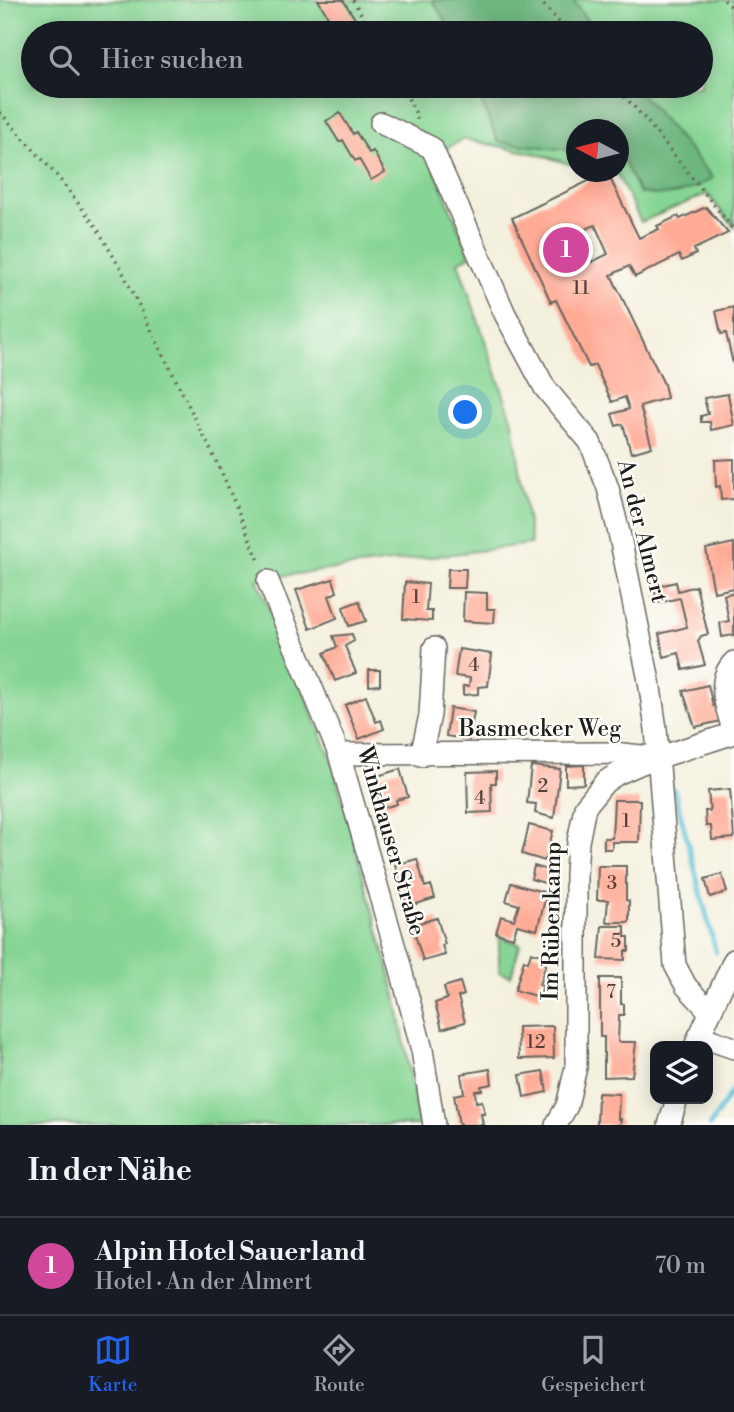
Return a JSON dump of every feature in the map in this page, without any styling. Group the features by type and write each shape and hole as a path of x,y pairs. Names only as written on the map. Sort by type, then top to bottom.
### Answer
{"street":[{"path":"381,123 425,144"},
{"name":"An der Almert","path":"425,144 505,314 550,395 582,431 596,455 608,488 649,681 660,758 676,965 686,986 709,1011"},
{"name":"Winkhauser Straße","path":"268,581 339,754 415,1025 434,1125"},
{"name":"Basmecker Weg","path":"421,756 430,715 434,648"},
{"path":"660,758 734,733 723,686 727,670 734,662"},
{"name":"Basmecker Weg","path":"339,754 421,756 613,753 660,758"},
{"name":"Im Rübenkamp","path":"556,1125 567,1106 576,1067 576,874 578,842 585,807 605,782 627,769 660,758"},
{"path":"697,1041 734,960"},
{"path":"713,1044 733,1047"},
{"path":"669,1125 675,1104"}],"path":[{"path":"354,0 365,21"},
{"path":"539,0 558,21"},
{"path":"724,0 734,9"},
{"path":"408,98 425,144"},
{"path":"626,98 734,230"},
{"path":"0,111 58,177 97,228 123,272 222,473 268,581"}],"green space":[{"path":"0,0 734,0 734,227 707,194 641,222 621,182 629,182 629,119 566,119 566,163 537,154 463,139 430,158 470,256 458,262 513,422 531,544 257,579 331,758 396,996 419,1125 0,1125"},
{"path":"432,0 573,0 587,21 445,21"},
{"path":"480,98 645,98 713,178 678,193 639,193 629,172 629,119 566,119 566,150 498,142"},
{"path":"499,937 520,944 511,976 499,972"}],"building":[{"path":"318,0 343,0 356,21 331,21"},
{"path":"340,113 369,153 373,151 385,172 371,180 359,159 355,161 343,140 339,142 326,121"},
{"path":"586,182 612,182 639,238 678,216 680,219 706,207 728,233 694,249 696,254 682,261 679,255 635,277 629,266 611,275 664,384 667,398 640,406 652,447 631,453 623,424 616,426 612,414 629,409 625,397 612,402 595,365 589,367 556,300 551,302 512,218","holes":["595,225 608,254 592,262 579,232"]},
{"path":"734,307 733,364 726,333 721,334 716,311"},
{"path":"728,394 734,425 711,430 710,422 701,422 701,416 708,414 704,398"},
{"path":"734,459 734,499 721,500 720,486 716,487 715,460"},
{"path":"734,543 734,588 714,592 706,549"},
{"path":"448,569 466,569 465,588 447,588"},
{"path":"333,579 337,592 329,596 337,618 310,629 296,590"},
{"path":"405,582 428,584 426,611 432,611 432,621 403,619"},
{"path":"676,582 678,591 696,586 708,634 701,636 698,641 705,665 683,670 679,653 664,657 659,634 687,627 680,598 657,603 654,587"},
{"path":"464,592 487,593 487,609 495,609 494,623 463,621"},
{"path":"734,592 734,635 722,637 720,623 729,621 724,595"},
{"path":"359,601 366,621 349,626 343,607"},
{"path":"352,634 354,641 345,646 356,673 335,681 324,653 337,647 333,636"},
{"path":"459,649 492,654 488,686 478,687 478,694 463,695 463,686 469,686 470,678 455,676"},
{"path":"369,670 380,670 380,685 369,686"},
{"path":"708,685 713,706 717,705 721,721 695,727 683,691"},
{"path":"366,696 376,722 381,720 384,729 359,739 345,705"},
{"path":"450,708 474,712 469,740 446,736"},
{"path":"584,765 584,784 566,785 566,766"},
{"path":"531,766 560,769 554,818 535,813 536,804 527,803"},
{"path":"400,769 408,797 383,808 380,796 376,797 371,778"},
{"path":"496,771 496,783 491,783 492,812 468,813 467,772"},
{"path":"730,789 734,838 712,840 711,826 706,826 705,811 710,811 708,791"},
{"path":"614,800 640,800 639,842 612,842 612,849 604,849 604,838 612,838"},
{"path":"529,825 553,831 545,861 522,854"},
{"path":"417,859 425,887 431,885 435,898 407,907 395,865"},
{"path":"534,866 551,871 548,884 531,879"},
{"path":"598,866 626,866 629,922 606,922 608,900 597,900"},
{"path":"722,874 727,892 710,897 705,879"},
{"path":"511,883 547,893 537,930 517,925 513,938 496,933 501,916 514,920 519,905 506,901"},
{"path":"437,918 445,944 442,945 445,955 423,961 412,925"},
{"path":"602,926 625,926 625,937 629,937 629,951 625,951 625,960 599,959"},
{"path":"531,952 548,957 539,985 543,986 539,997 515,990 524,960 528,962"},
{"path":"600,978 621,978 621,1004 624,1004 624,1015 619,1015 618,1042 636,1042 632,1076 604,1077 604,1037 600,1037"},
{"path":"460,982 464,995 458,997 465,1022 442,1029 435,1003 447,999 444,987"},
{"path":"553,1026 554,1058 519,1059 518,1027"},
{"path":"490,1069 492,1084 481,1086 482,1090 475,1091 476,1102 482,1101 485,1114 481,1114 483,1125 459,1125 454,1095 464,1093 461,1074"},
{"path":"543,1071 547,1092 524,1097 520,1075"},
{"path":"598,1093 619,1094 620,1125 597,1125"}],"waterway":[{"path":"674,789 716,952"},
{"path":"710,1125 734,1088"}],"place":[{"name":"Alpin Hotel Sauerland","path":"566,250"}]}
